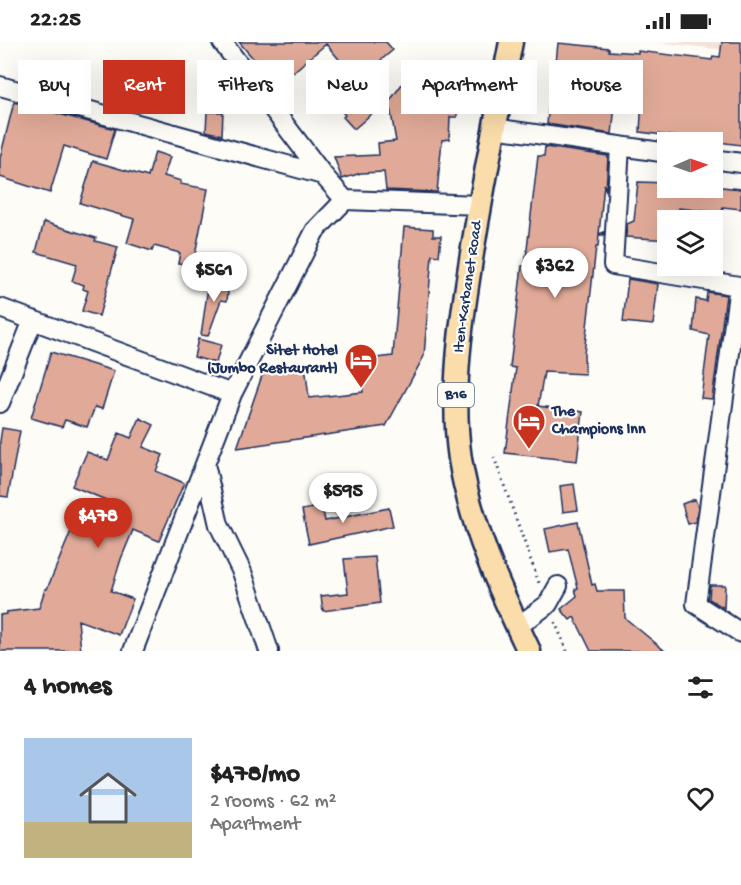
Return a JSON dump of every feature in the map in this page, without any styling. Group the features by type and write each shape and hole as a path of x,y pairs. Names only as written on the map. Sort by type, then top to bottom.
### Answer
{"main road":[{"name":"B16","path":"494,128 510,42"},
{"name":"Iten-Karbanet Road","path":"494,128 463,307 456,393 460,458 472,517 506,604 529,651"}],"street":[{"path":"222,42 323,175 345,200 480,205"},
{"path":"0,86 323,175"},
{"path":"494,128 657,151"},
{"path":"620,146 613,265 739,286 696,604 741,633"},
{"path":"723,161 741,163"},
{"path":"134,651 232,394 315,231 345,200"},
{"path":"0,308 232,394"},
{"path":"0,403 33,320"},
{"path":"206,464 219,525 242,572 268,651"},
{"path":"518,627 548,604 558,586"}],"path":[{"path":"494,457 528,556 567,651"}],"shaded area":[{"path":"657,42 741,42 741,52"}],"building":[{"path":"239,42 386,42 393,50 381,60 340,60 326,44 294,71 294,60 255,60"},
{"path":"722,42 741,42 741,145 723,143 723,132 657,132 657,134 640,132 641,114 643,114 643,60 556,60 558,43 609,48 609,51 638,53 638,51 712,60 713,56 720,57"},
{"path":"401,85 401,114 457,114 457,117 450,117 449,139 442,140 437,192 386,190 384,172 361,173 342,179 334,157 379,155 378,143 396,141 389,102"},
{"path":"14,102 18,103 18,114 59,114 115,129 106,159 64,146 50,193 0,177 0,158"},
{"path":"549,103 549,114 614,114 612,134 547,124"},
{"path":"207,114 223,114 222,135 206,131"},
{"path":"371,114 354,129 343,117"},
{"path":"545,147 608,156 606,191 604,184 599,234 604,232 603,235 599,235 598,247 596,247 584,354 585,374 544,372 538,406 583,412 577,461 505,453 516,368 510,367 522,266 525,266 538,156 544,156"},
{"path":"155,152 170,157 164,176 181,181 180,184 208,189 193,265 178,263 180,253 154,246 152,251 127,243 134,219 80,203 93,161 148,177"},
{"path":"638,182 657,183 657,198 723,198 723,187 741,189 741,209 723,207 722,210 679,208 679,210 657,210 657,239 626,237 627,224 634,221"},
{"path":"44,222 118,247 99,316 82,311 88,291 83,289 84,285 72,281 77,264 36,252"},
{"path":"404,227 433,229 433,236 441,236 439,256 432,255 424,356 386,426 237,448 264,370 305,365 309,398 363,392 359,360 393,356"},
{"path":"628,279 658,284 653,325 623,322"},
{"path":"209,280 229,283 227,301 221,300 208,336 201,335"},
{"path":"707,292 726,295 712,399 701,398 709,335 693,331 696,299 706,301"},
{"path":"198,339 221,345 216,363 194,357"},
{"path":"51,352 114,371 102,409 95,407 87,427 65,420 62,427 31,418"},
{"path":"140,418 154,425 143,447 163,455 156,471 184,483 159,541 133,530 111,591 133,599 119,635 78,620 81,651 0,651 0,615 6,612 39,608 74,524 93,532 106,500 72,486 87,452 108,460 119,433 131,438"},
{"path":"2,428 20,431 8,497 0,496"},
{"path":"574,484 578,510 563,512 560,486"},
{"path":"695,499 698,508 696,522 688,524 682,504"},
{"path":"322,506 325,521 389,508 393,526 309,544 302,510"},
{"path":"578,522 592,585 595,584 597,591 624,591 625,618 665,651 591,651 574,617 570,620 561,609 577,596 575,589 578,588 568,549 550,552 545,529"},
{"path":"375,557 380,603 323,611 321,596 348,593 344,559"},
{"path":"710,585 725,585 724,608 709,599"}],"place":[{"name":"Sitet Hotel (Jumbo Restaurant)","path":"361,389"},
{"name":"The Champions Inn","path":"529,450"}]}
